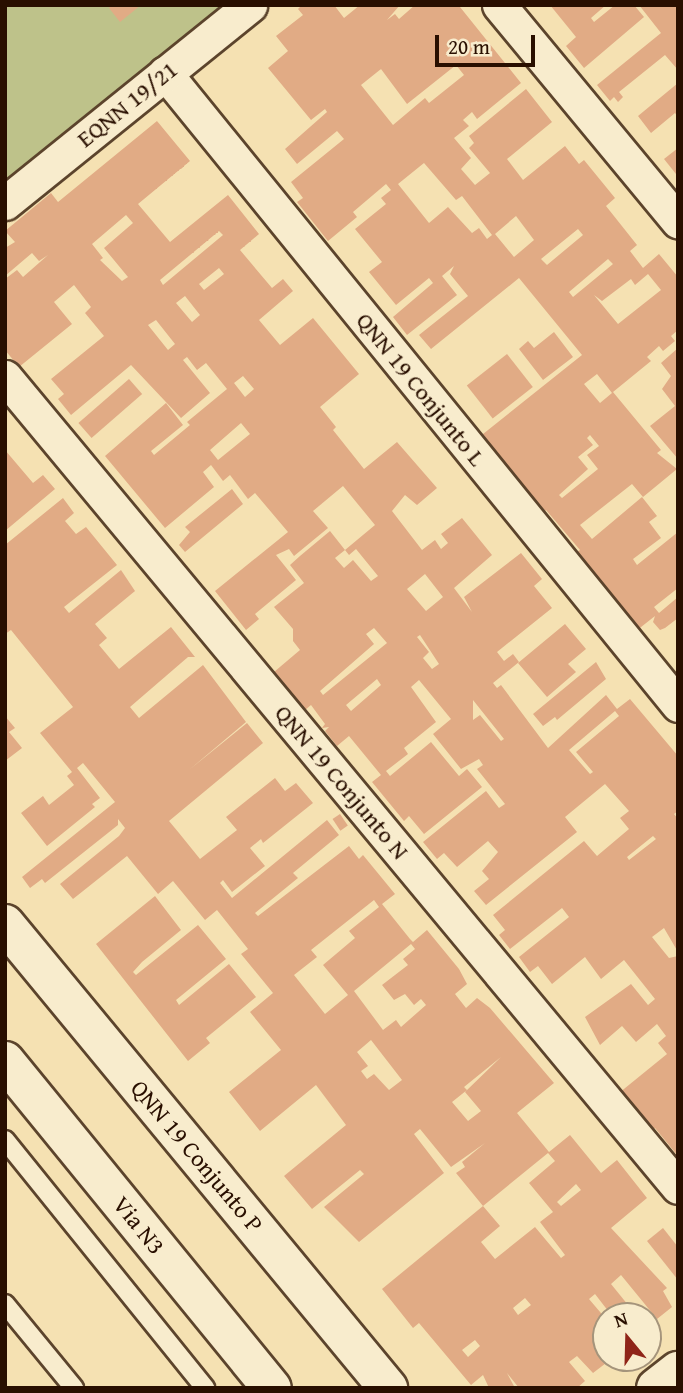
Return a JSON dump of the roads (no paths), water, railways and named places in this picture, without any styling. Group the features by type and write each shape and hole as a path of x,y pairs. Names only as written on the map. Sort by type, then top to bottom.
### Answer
{"main road":[{"name":"QNN 19 Conjunto P","path":"5,924 388,1388"},
{"path":"5,963 24,972 166,1154 249,1219"},
{"name":"Via N3","path":"5,1061 272,1388"},
{"path":"656,1388 678,1371"}],"street":[{"name":"EQNN 19/21","path":"5,203 250,5"},
{"path":"499,5 678,221"},
{"name":"QNN 19 Conjunto L","path":"165,73 678,705"},
{"name":"QNN 19 Conjunto N","path":"5,377 678,1187"}],"lane":[{"path":"5,1140 205,1388"},
{"path":"5,1304 74,1388"}]}
